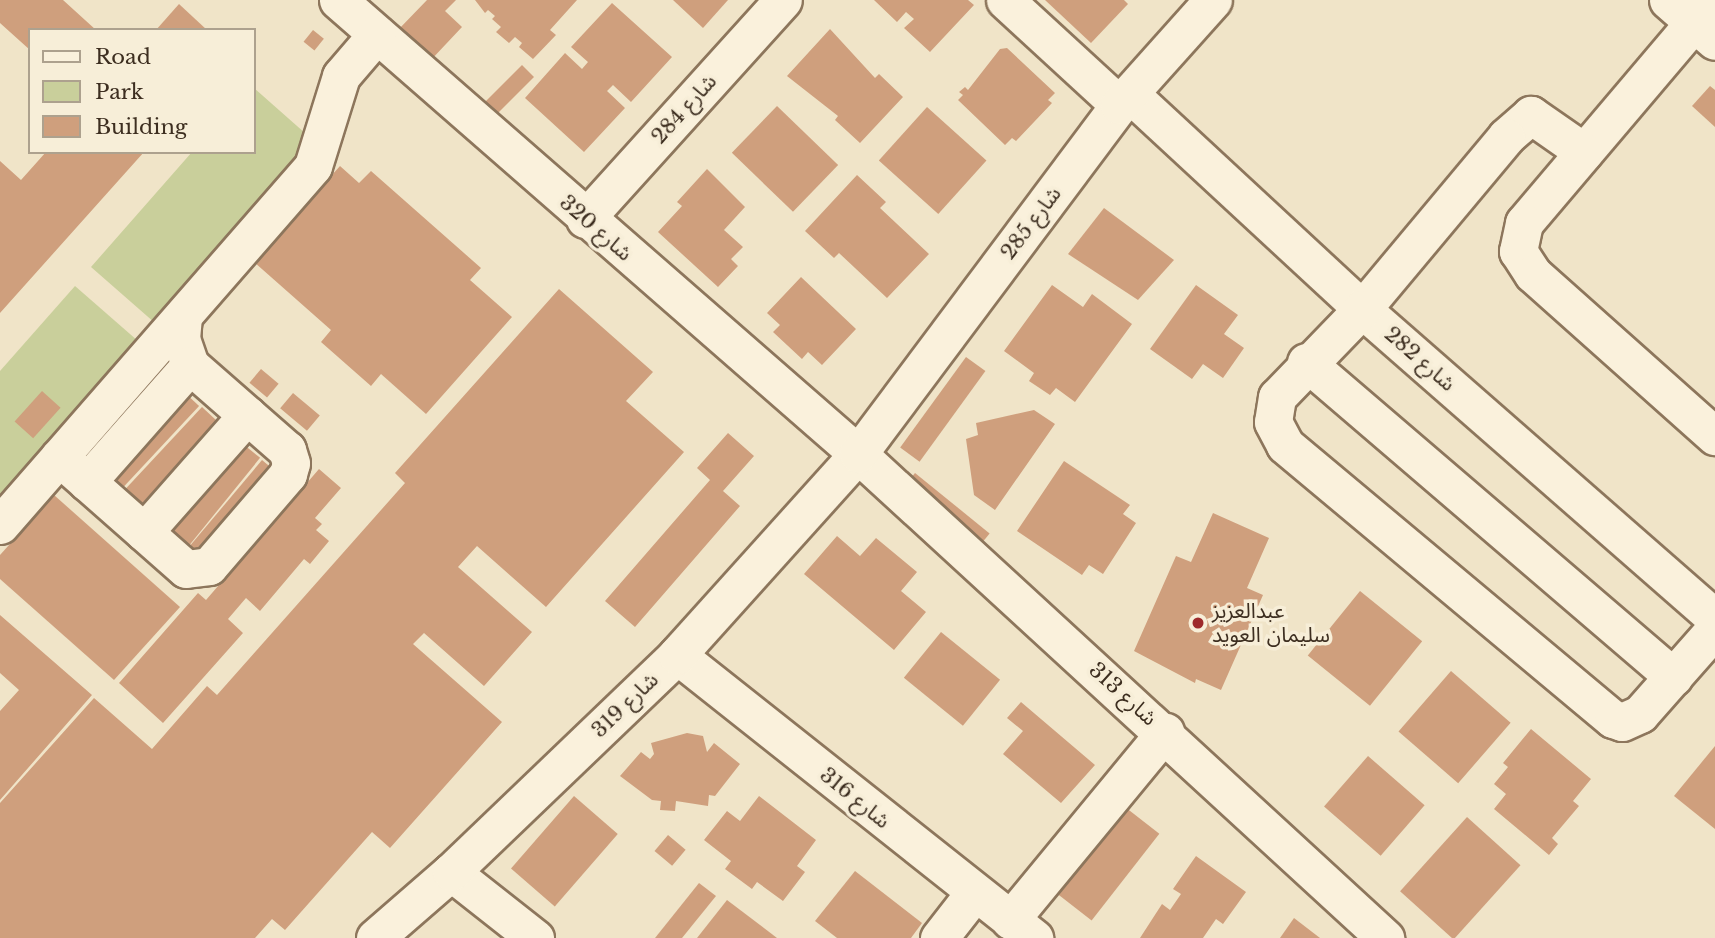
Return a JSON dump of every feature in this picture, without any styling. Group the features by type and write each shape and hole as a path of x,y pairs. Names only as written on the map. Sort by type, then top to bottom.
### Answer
{"street":[{"name":"شارع 320","path":"338,0 585,219 858,454"},
{"name":"شارع 284","path":"585,219 783,0"},
{"name":"شارع 282","path":"1005,0 1124,100 1715,618"},
{"name":"شارع 285","path":"858,454 1124,100 1213,0"},
{"path":"1668,0 1707,22 1584,152 1524,223 1518,251 1533,274 1715,436"},
{"path":"0,525 313,166 341,76 377,34"},
{"path":"1584,152 1531,115 1506,137 1362,309 1307,362 1272,408 1272,422 1285,445 1613,719 1622,722 1640,714 1715,629"},
{"path":"59,457 186,569 209,566 288,474 291,463 287,450 190,365 181,339 183,316"},
{"path":"1307,362 1673,677"},
{"path":"87,482 190,365"},
{"path":"144,531 247,415"},
{"name":"شارع 319","path":"375,938 451,872 677,655 858,454"},
{"name":"شارع 313","path":"858,454 1165,733 1385,938"},
{"name":"شارع 316","path":"677,655 1022,929"},
{"path":"1022,929 1165,733"},
{"path":"451,872 535,938"},
{"path":"939,938 974,893"}],"green space":[{"path":"256,90 314,141 155,323 91,267 190,154 256,154"},
{"path":"75,286 138,341 0,498 0,371"}],"building":[{"path":"0,0 63,0 94,28 28,28 28,48 0,23"},
{"path":"427,0 456,0 445,11 462,27 430,61 398,30"},
{"path":"475,0 577,0 550,30 556,35 533,59 519,47 522,43 515,37 509,43 496,32 501,27 492,19 495,16 488,10 485,13"},
{"path":"673,0 728,0 703,28"},
{"path":"874,0 968,0 974,5 930,52 904,28 914,19 906,12 897,22"},
{"path":"1045,0 1124,0 1128,4 1091,43"},
{"path":"612,3 672,57 631,102 613,85 607,91 625,108 584,152 525,98 565,53 582,69 588,62 571,47"},
{"path":"179,4 205,28 158,28"},
{"path":"830,29 875,78 879,74 903,97 860,143 835,120 838,116 787,76"},
{"path":"313,30 324,39 314,50 304,42"},
{"path":"1007,48 1055,93 1048,100 1052,103 1016,141 1012,138 1005,145 958,100 963,95 959,92 965,87 968,90 1000,49"},
{"path":"522,65 534,77 493,118 481,106"},
{"path":"1710,86 1715,90 1715,127 1692,106"},
{"path":"777,106 838,165 793,212 732,153"},
{"path":"927,107 986,161 938,214 879,161"},
{"path":"44,154 142,154 0,313 0,161 21,180"},
{"path":"340,166 359,183 371,171 481,268 470,280 512,317 426,414 381,374 371,386 321,342 331,330 254,262"},
{"path":"707,169 745,207 724,230 743,247 731,259 738,266 718,287 658,232 682,206 677,202"},
{"path":"857,175 886,202 880,208 929,254 887,298 839,253 834,258 805,231"},
{"path":"1104,208 1174,260 1138,300 1068,254"},
{"path":"801,277 856,329 822,365 808,352 802,359 773,332 780,325 767,313"},
{"path":"1052,285 1083,307 1092,294 1132,324 1075,402 1056,388 1050,395 1029,381 1034,373 1004,351"},
{"path":"1196,285 1238,315 1224,334 1244,348 1223,378 1203,364 1192,379 1150,349"},
{"path":"559,289 653,372 626,401 684,452 546,607 477,546 458,567 532,632 484,686 424,633 413,644 502,722 390,848 372,832 285,930 272,919 255,938 0,938 0,803 94,698 152,749 207,686 217,695 405,483 395,473"},
{"path":"966,357 985,371 920,462 900,448"},
{"path":"261,369 279,384 267,398 249,383"},
{"path":"42,391 61,408 33,438 15,421"},
{"path":"183,391 199,406 120,491 104,476"},
{"path":"293,393 320,415 307,431 280,408"},
{"path":"202,407 218,422 139,507 123,492"},
{"path":"1034,410 1055,424 995,510 974,495 966,439 978,435 976,423"},
{"path":"728,433 754,456 723,491 740,506 635,627 605,601 710,480 697,468"},
{"path":"243,444 260,458 188,547 171,533"},
{"path":"262,460 280,475 205,564 187,549"},
{"path":"1064,461 1130,505 1123,514 1136,523 1103,574 1089,565 1082,575 1017,531"},
{"path":"319,469 341,488 315,518 322,524 316,530 329,541 310,564 304,559 260,611 246,598 228,619 243,633 163,723 119,683 198,593 206,600"},
{"path":"915,473 990,533 981,544 906,484"},
{"path":"54,495 180,607 114,680 0,579 0,555"},
{"name":"عبدالعزيز سليمان العويد","path":"1213,513 1269,538 1247,588 1263,595 1221,690 1196,679 1195,683 1134,651 1176,556 1191,562"},
{"path":"837,536 860,556 876,538 917,572 901,591 926,612 894,650 804,574"},
{"path":"1360,591 1422,641 1370,706 1308,656"},
{"path":"0,615 92,695 0,800 0,711 19,690 0,673"},
{"path":"941,632 1000,680 963,726 904,678"},
{"path":"1451,671 1511,723 1458,783 1399,731"},
{"path":"1021,702 1095,765 1061,803 1003,754 1023,731 1007,718"},
{"path":"1531,729 1591,779 1573,801 1579,806 1552,838 1558,844 1549,855 1494,809 1506,794 1494,784 1508,767 1503,763"},
{"path":"687,733 703,736 707,752 714,743 740,764 715,796 709,795 708,806 676,801 675,811 660,810 661,801 652,800 620,776 641,752 650,759 654,754 651,743"},
{"path":"1715,746 1715,829 1674,796"},
{"path":"1368,756 1425,805 1381,856 1324,807"},
{"path":"574,796 618,834 555,907 511,868"},
{"path":"759,796 816,840 797,866 805,872 783,901 757,882 752,889 725,869 731,861 704,840 727,811 740,821"},
{"path":"1116,800 1159,834 1092,921 1048,887"},
{"path":"1467,817 1521,865 1455,938 1400,891"},
{"path":"668,835 686,850 672,866 655,851"},
{"path":"1196,856 1246,892 1223,924 1216,919 1203,938 1140,938 1162,904 1170,910 1181,894 1173,889"},
{"path":"855,871 922,923 911,938 837,938 815,921"},
{"path":"699,883 716,896 682,938 655,938"},
{"path":"727,900 777,938 697,938"},
{"path":"1294,918 1320,938 1280,938"}],"place":[{"name":"عبدالعزيز سليمان العويد","path":"1198,623"}]}
